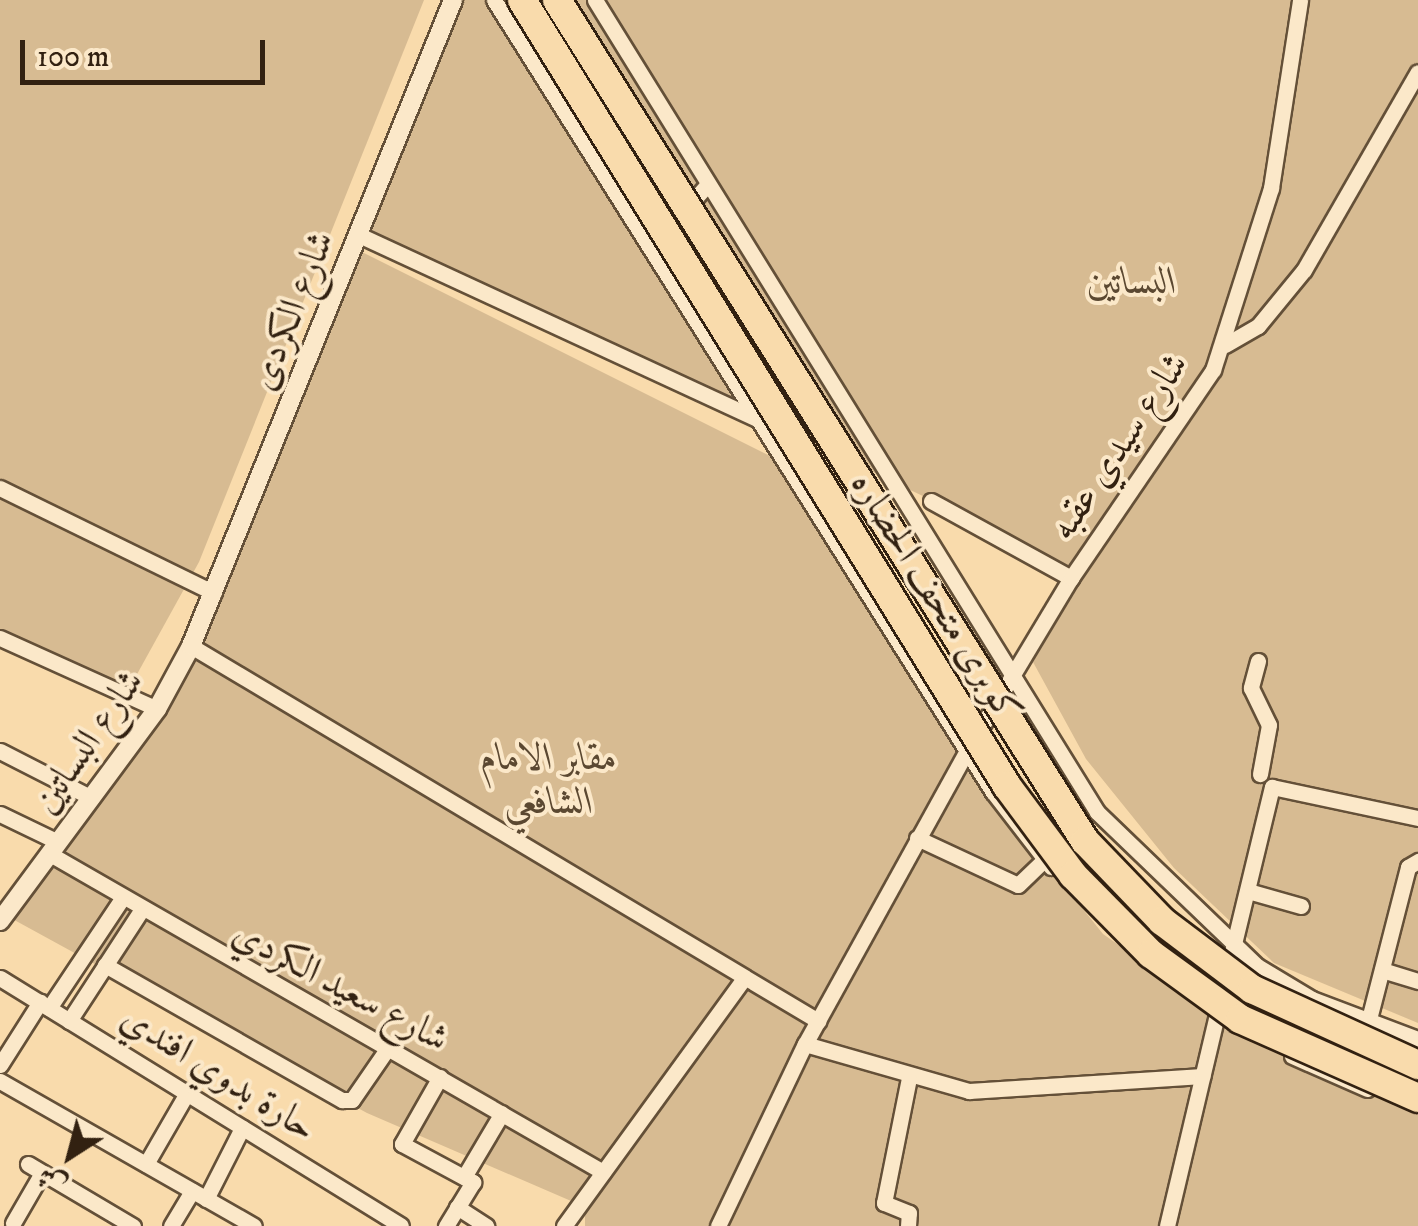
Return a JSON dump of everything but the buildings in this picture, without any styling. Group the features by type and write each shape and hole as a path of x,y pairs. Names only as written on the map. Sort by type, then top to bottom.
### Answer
{"highway":[{"name":"كوبرى متحف الحضاره","path":"522,0 1007,786 1073,876 1152,954 1240,1019 1418,1098"},
{"name":"كوبرى متحف الحضاره","path":"556,0 1085,841 1162,921 1252,989 1418,1064"}],"street":[{"name":"شارع الكردى","path":"192,646 454,0"},
{"path":"494,0 967,752 1045,860 1134,948 1218,1012 1310,1065 1418,1107"},
{"path":"596,0 1097,812 1233,945 1280,981 1368,1024 1418,1039"},
{"name":"شارع سيدي عقبه","path":"718,1226 805,1044 917,838 1071,578 1225,345 1271,188 1300,0"},
{"path":"1225,345 1258,326 1304,270 1418,72"},
{"path":"640,232 703,177"},
{"path":"650,249 703,177"},
{"path":"360,235 758,419"},
{"path":"0,488 214,592"},
{"path":"930,500 1071,578"},
{"path":"0,638 157,708"},
{"path":"192,646 474,807 743,980 818,1021"},
{"name":"شارع البساتين","path":"0,921 157,708 192,646"},
{"path":"1258,662 1251,688 1269,724 1254,772 1272,787 1418,818"},
{"path":"0,751 92,798"},
{"path":"1168,1226 1272,787"},
{"name":"شارع سعيد الكردي","path":"0,814 54,848 140,912 440,1077 603,1172"},
{"path":"917,838 1018,885 1045,860"},
{"path":"1368,1024 1408,867 1418,861"},
{"path":"1248,891 1301,906"},
{"path":"0,1065 121,900"},
{"path":"70,1020 140,912"},
{"path":"105,965 348,1102 387,1048"},
{"path":"1382,970 1418,981"},
{"name":"حارة بدوي افندي","path":"0,978 402,1226"},
{"path":"564,1226 743,980"},
{"path":"805,1044 908,1078 999,1092 1203,1076"},
{"path":"440,1077 402,1144 473,1182 446,1226"},
{"path":"908,1078 884,1203 909,1213 908,1226"},
{"path":"0,1081 254,1226"},
{"path":"146,1164 186,1093"},
{"path":"464,1177 502,1113"},
{"path":"171,1226 199,1195 242,1128"},
{"path":"10,1222 35,1169 133,1226"},
{"path":"457,1207 486,1226"}],"green space":[{"path":"0,0 424,0 199,562 120,705 0,632"},
{"name":"البساتين","path":"461,0 1418,0 1418,1023 1274,963 1174,868 1086,759 1033,662 1081,572 365,228"},
{"name":"مقابر الامام الشافعي","path":"358,250 800,471 938,691 953,747 1103,934 1198,1001 1418,1107 1418,1226 585,1226 585,1207 367,1113 7,916 164,703"}]}
